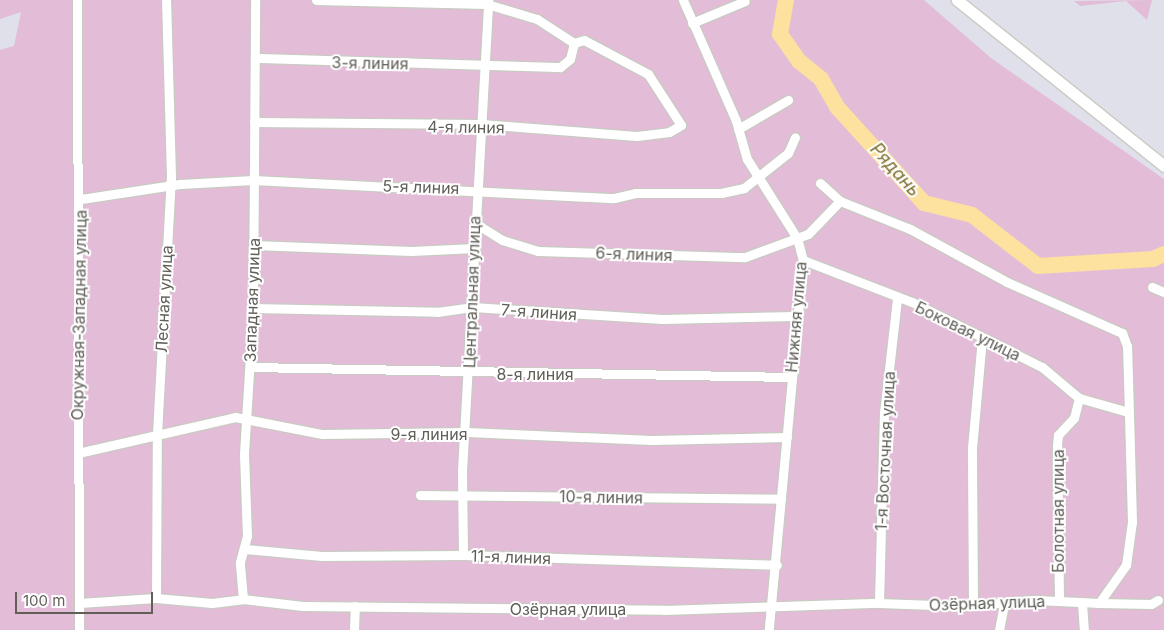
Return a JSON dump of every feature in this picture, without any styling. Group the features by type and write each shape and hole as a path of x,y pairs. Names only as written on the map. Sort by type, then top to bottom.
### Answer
{"street":[{"name":"Окружная-Западная улица","path":"77,0 81,199 78,453 79,630"},
{"name":"Лесная улица","path":"156,598 156,434 170,185 166,0"},
{"name":"Западная улица","path":"243,599 240,562 245,549 247,418 253,308 255,0"},
{"path":"316,0 488,2 536,19 574,44"},
{"name":"Нижняя улица","path":"683,0 756,176 797,238 803,260 795,316 777,565 769,630"},
{"path":"957,0 1164,166"},
{"path":"692,23 745,1"},
{"name":"Центральная улица","path":"463,555 476,189 488,2"},
{"name":"4-я линия","path":"254,122 481,124 621,135 678,130 679,118 648,74 584,40 574,44"},
{"name":"3-я линия","path":"256,58 484,63 560,67 570,59 574,44"},
{"path":"738,130 788,100"},
{"name":"5-я линия","path":"81,199 170,185 254,180 338,188 476,189 614,198 635,193 694,195 744,188 756,176 788,153 795,136"},
{"path":"820,183 840,201 910,230 1007,282 1113,327 1122,333 1127,346 1126,411 1132,496 1126,565 1099,603"},
{"name":"6-я линия","path":"476,223 521,248 556,252 745,257 797,238 822,223 840,201"},
{"path":"254,245 411,251 475,248"},
{"name":"Боковая улица","path":"803,260 868,283 897,299 1042,367 1079,398 1126,411"},
{"path":"1152,287 1164,292"},
{"name":"1-я Восточная улица","path":"879,603 884,413 897,299"},
{"name":"7-я линия","path":"253,308 436,312 472,307 597,317 795,316"},
{"path":"973,603 972,448 982,338"},
{"name":"8-я линия","path":"250,367 790,377"},
{"name":"Болотная улица","path":"1058,601 1058,435 1074,418 1079,398"},
{"name":"9-я линия","path":"78,453 196,422 247,418 274,428 322,434 467,432 605,439 787,437"},
{"name":"10-я линия","path":"420,495 464,493 701,502 781,499"},
{"name":"11-я линия","path":"245,549 322,556 463,555 777,565"},
{"name":"Озёрная улица","path":"79,603 156,598 212,604 243,599 263,604 664,610 879,603 1004,604 1058,601 1142,604 1158,600"},
{"path":"1082,603 1084,630"},
{"path":"999,630 1004,604"},
{"path":"354,630 355,606"}],"shaded area":[{"path":"0,0 924,0 991,58 1164,179 1164,630 0,630 0,50 14,46 21,12 0,19"},
{"path":"1152,0 1147,20 1126,1 1080,6 1074,1"}],"waterway":[{"name":"Рядань","path":"786,0 780,34 799,61 821,79 837,107 924,203 972,215 1038,266 1153,259 1164,254"}]}
